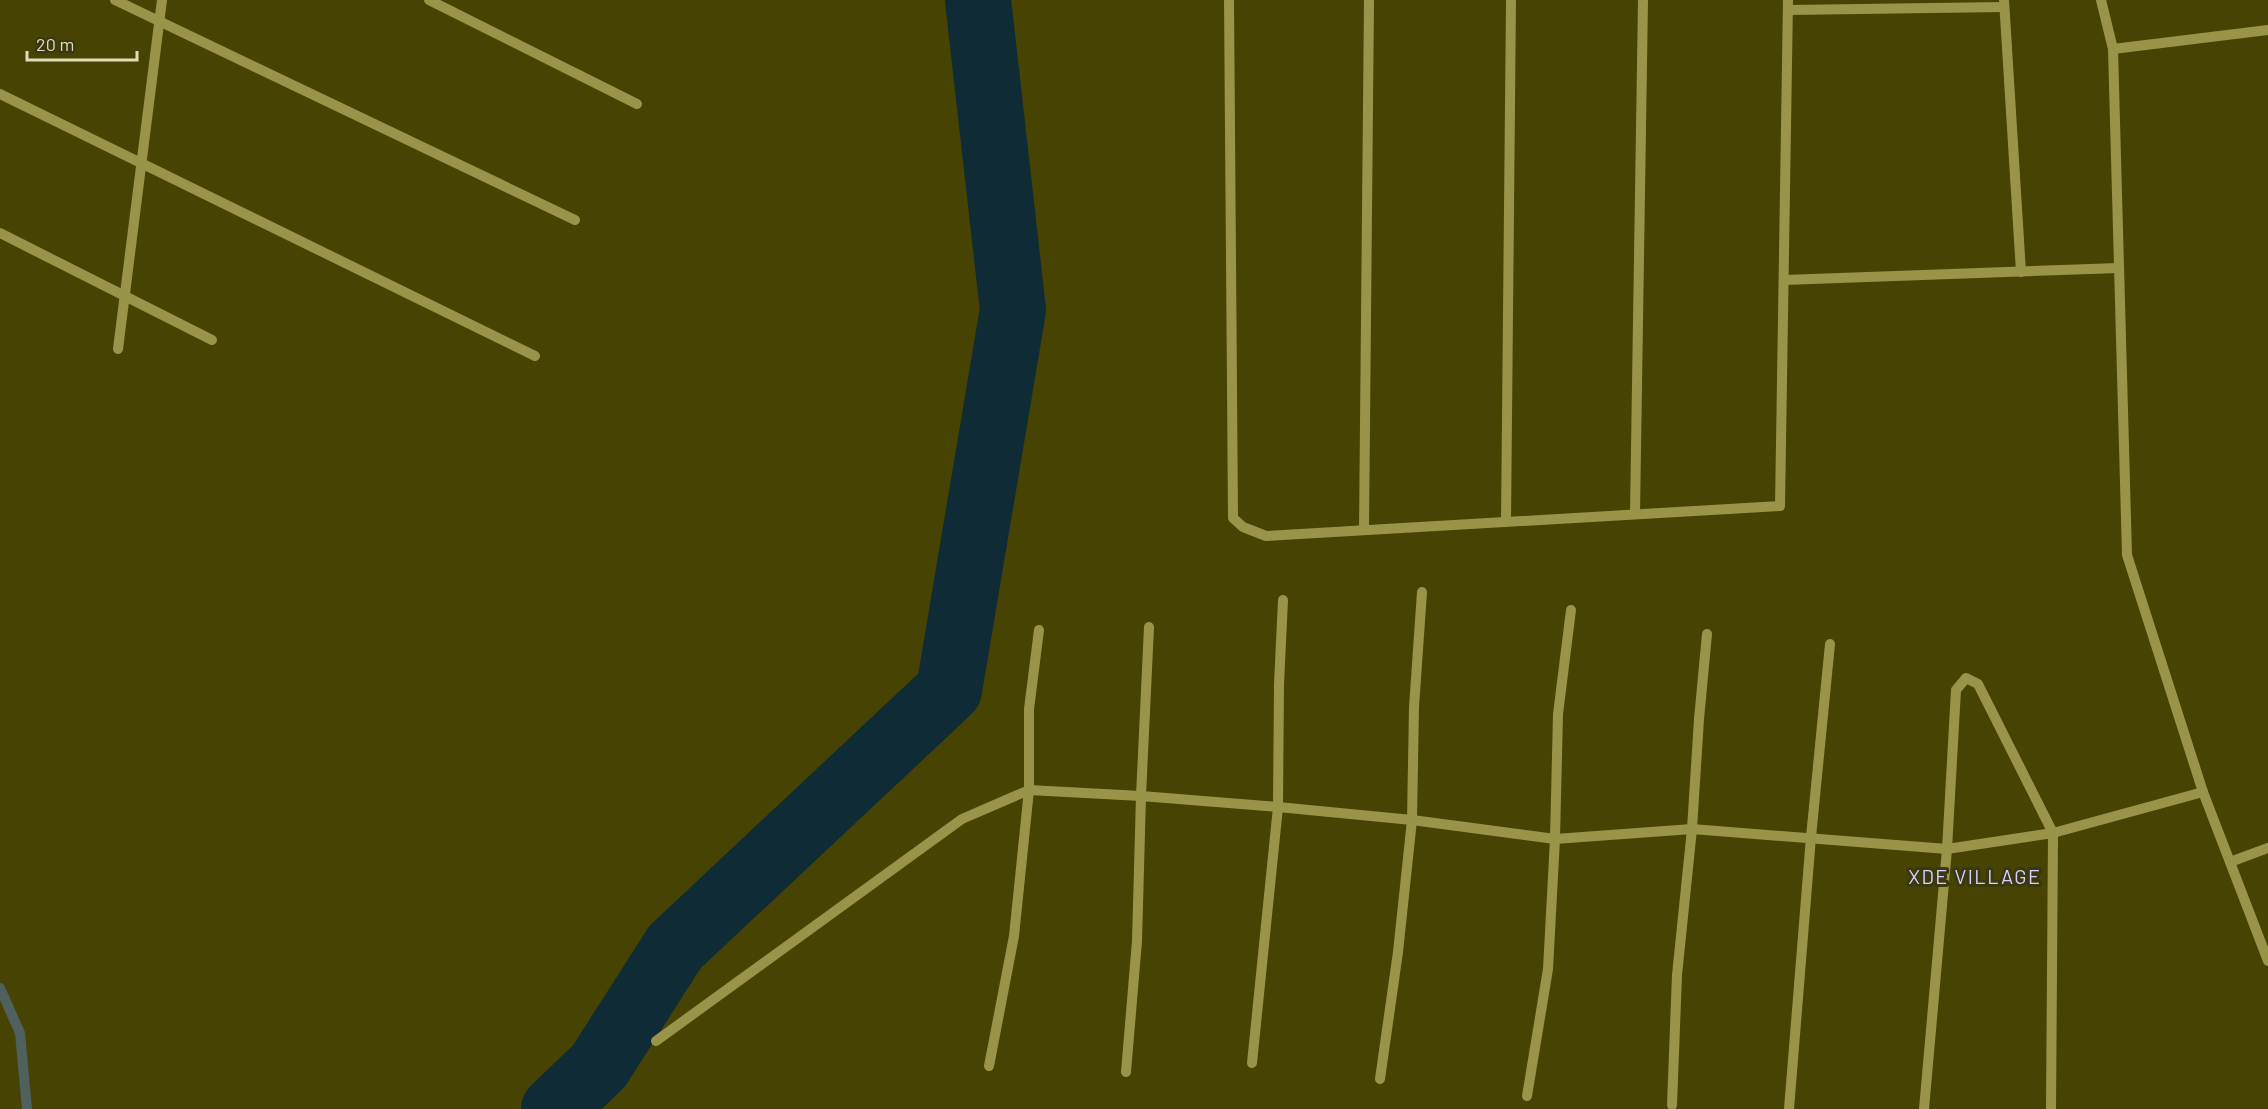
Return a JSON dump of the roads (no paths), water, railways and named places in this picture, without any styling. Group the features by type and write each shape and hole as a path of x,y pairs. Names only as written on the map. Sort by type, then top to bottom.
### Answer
{"street":[{"path":"115,0 576,220"},
{"path":"118,349 162,0"},
{"path":"429,0 637,104"},
{"path":"1229,0 1233,518 1243,527 1266,536 1780,506 1788,5 2004,4 2021,272"},
{"path":"1364,530 1369,0"},
{"path":"1506,522 1511,0"},
{"path":"1635,514 1643,0"},
{"path":"2101,0 2113,49 2127,555 2203,792 2268,961"},
{"path":"2113,49 2268,30"},
{"path":"0,94 535,356"},
{"path":"0,232 212,340"},
{"path":"1784,280 2119,268"},
{"path":"1380,1079 1398,952 1412,820 1414,707 1422,592"},
{"path":"1252,1063 1278,807 1279,684 1283,600"},
{"path":"1527,1096 1548,969 1555,839 1558,714 1571,609"},
{"path":"1126,1072 1137,941 1149,627"},
{"path":"989,1066 1014,936 1029,790 1029,710 1040,630"},
{"path":"1672,1105 1677,975 1692,830 1707,634"},
{"path":"1789,1109 1811,837 1830,644"},
{"path":"1924,1109 1947,849 1956,690 1966,678 1978,684 2053,833 2051,1109"},
{"path":"656,1041 962,819 1029,790 1278,807 1412,820 1555,839 1692,830 1811,837 1947,849 2053,833 2203,792"},
{"path":"2230,862 2268,848"}],"waterway":[{"path":"554,1109 599,1066 675,947 949,690 1013,310 978,0"},
{"path":"0,988 20,1033 27,1109"}],"district":[{"name":"XDE VILLAGE","path":"1975,876"}]}
